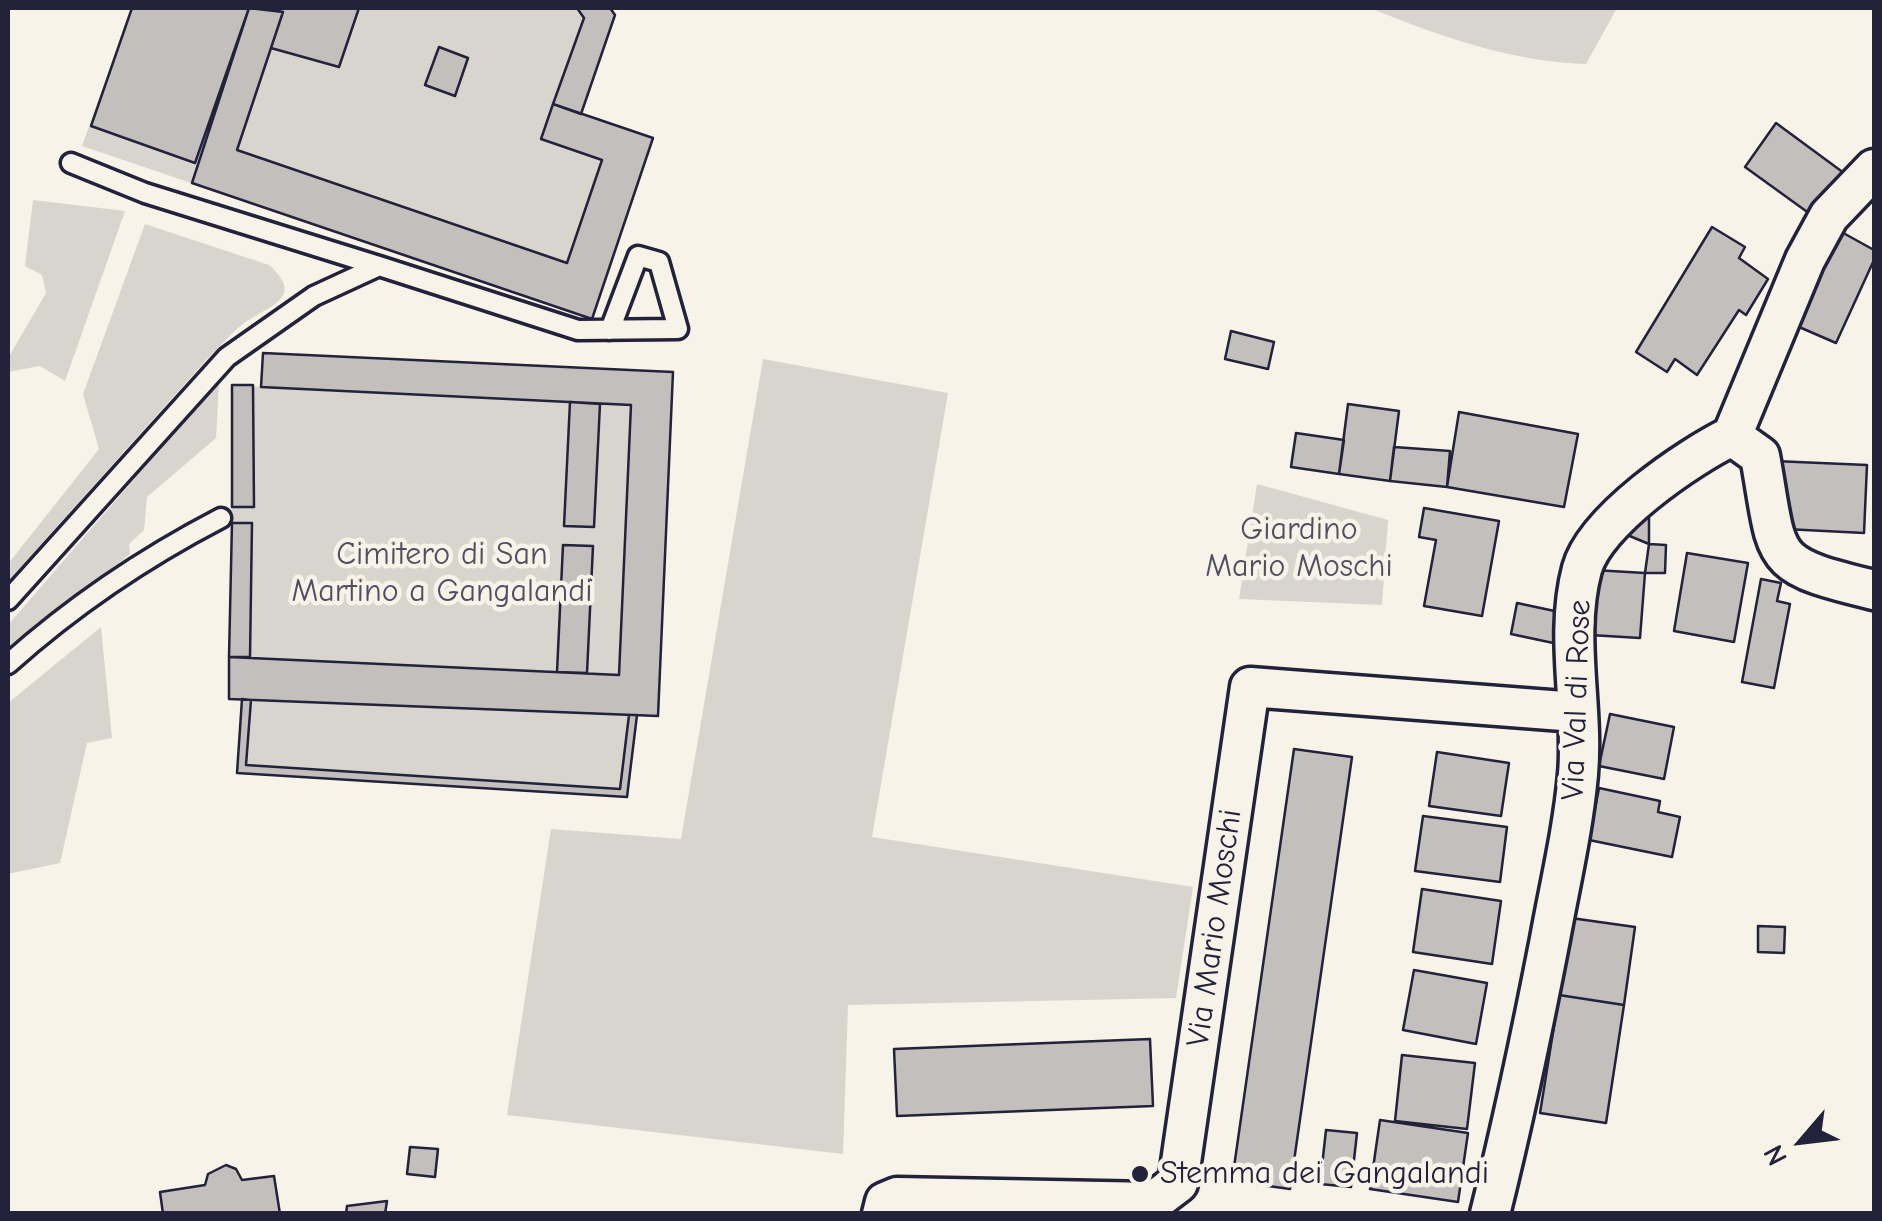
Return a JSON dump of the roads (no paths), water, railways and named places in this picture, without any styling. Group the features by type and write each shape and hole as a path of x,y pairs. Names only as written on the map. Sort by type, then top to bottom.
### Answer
{"street":[{"path":"1874,169 1829,216 1805,260 1732,436 1760,456 1776,547 1788,562 1811,574 1874,590"},
{"name":"Via Val di Rose","path":"1490,1214 1526,1068 1572,824 1578,770 1574,652 1582,568 1600,534 1695,454 1732,436"},
{"name":"Via Mario Moschi","path":"882,1214 885,1202 896,1197 1153,1202 1178,1182 1250,688 1576,712"}],"lane":[{"path":"71,163 146,193 578,330 610,330 678,329 660,262 638,256 610,330"},
{"path":"8,600 227,357 314,296 378,266"},
{"path":"8,664 64,614 143,558 221,518"}],"place":[{"name":"Stemma dei Gangalandi","path":"1140,1174"}],"park label":[{"name":"Giardino Mario Moschi","path":"1299,548"},
{"name":"Cimitero di San Martino a Gangalandi","path":"442,574"}]}
